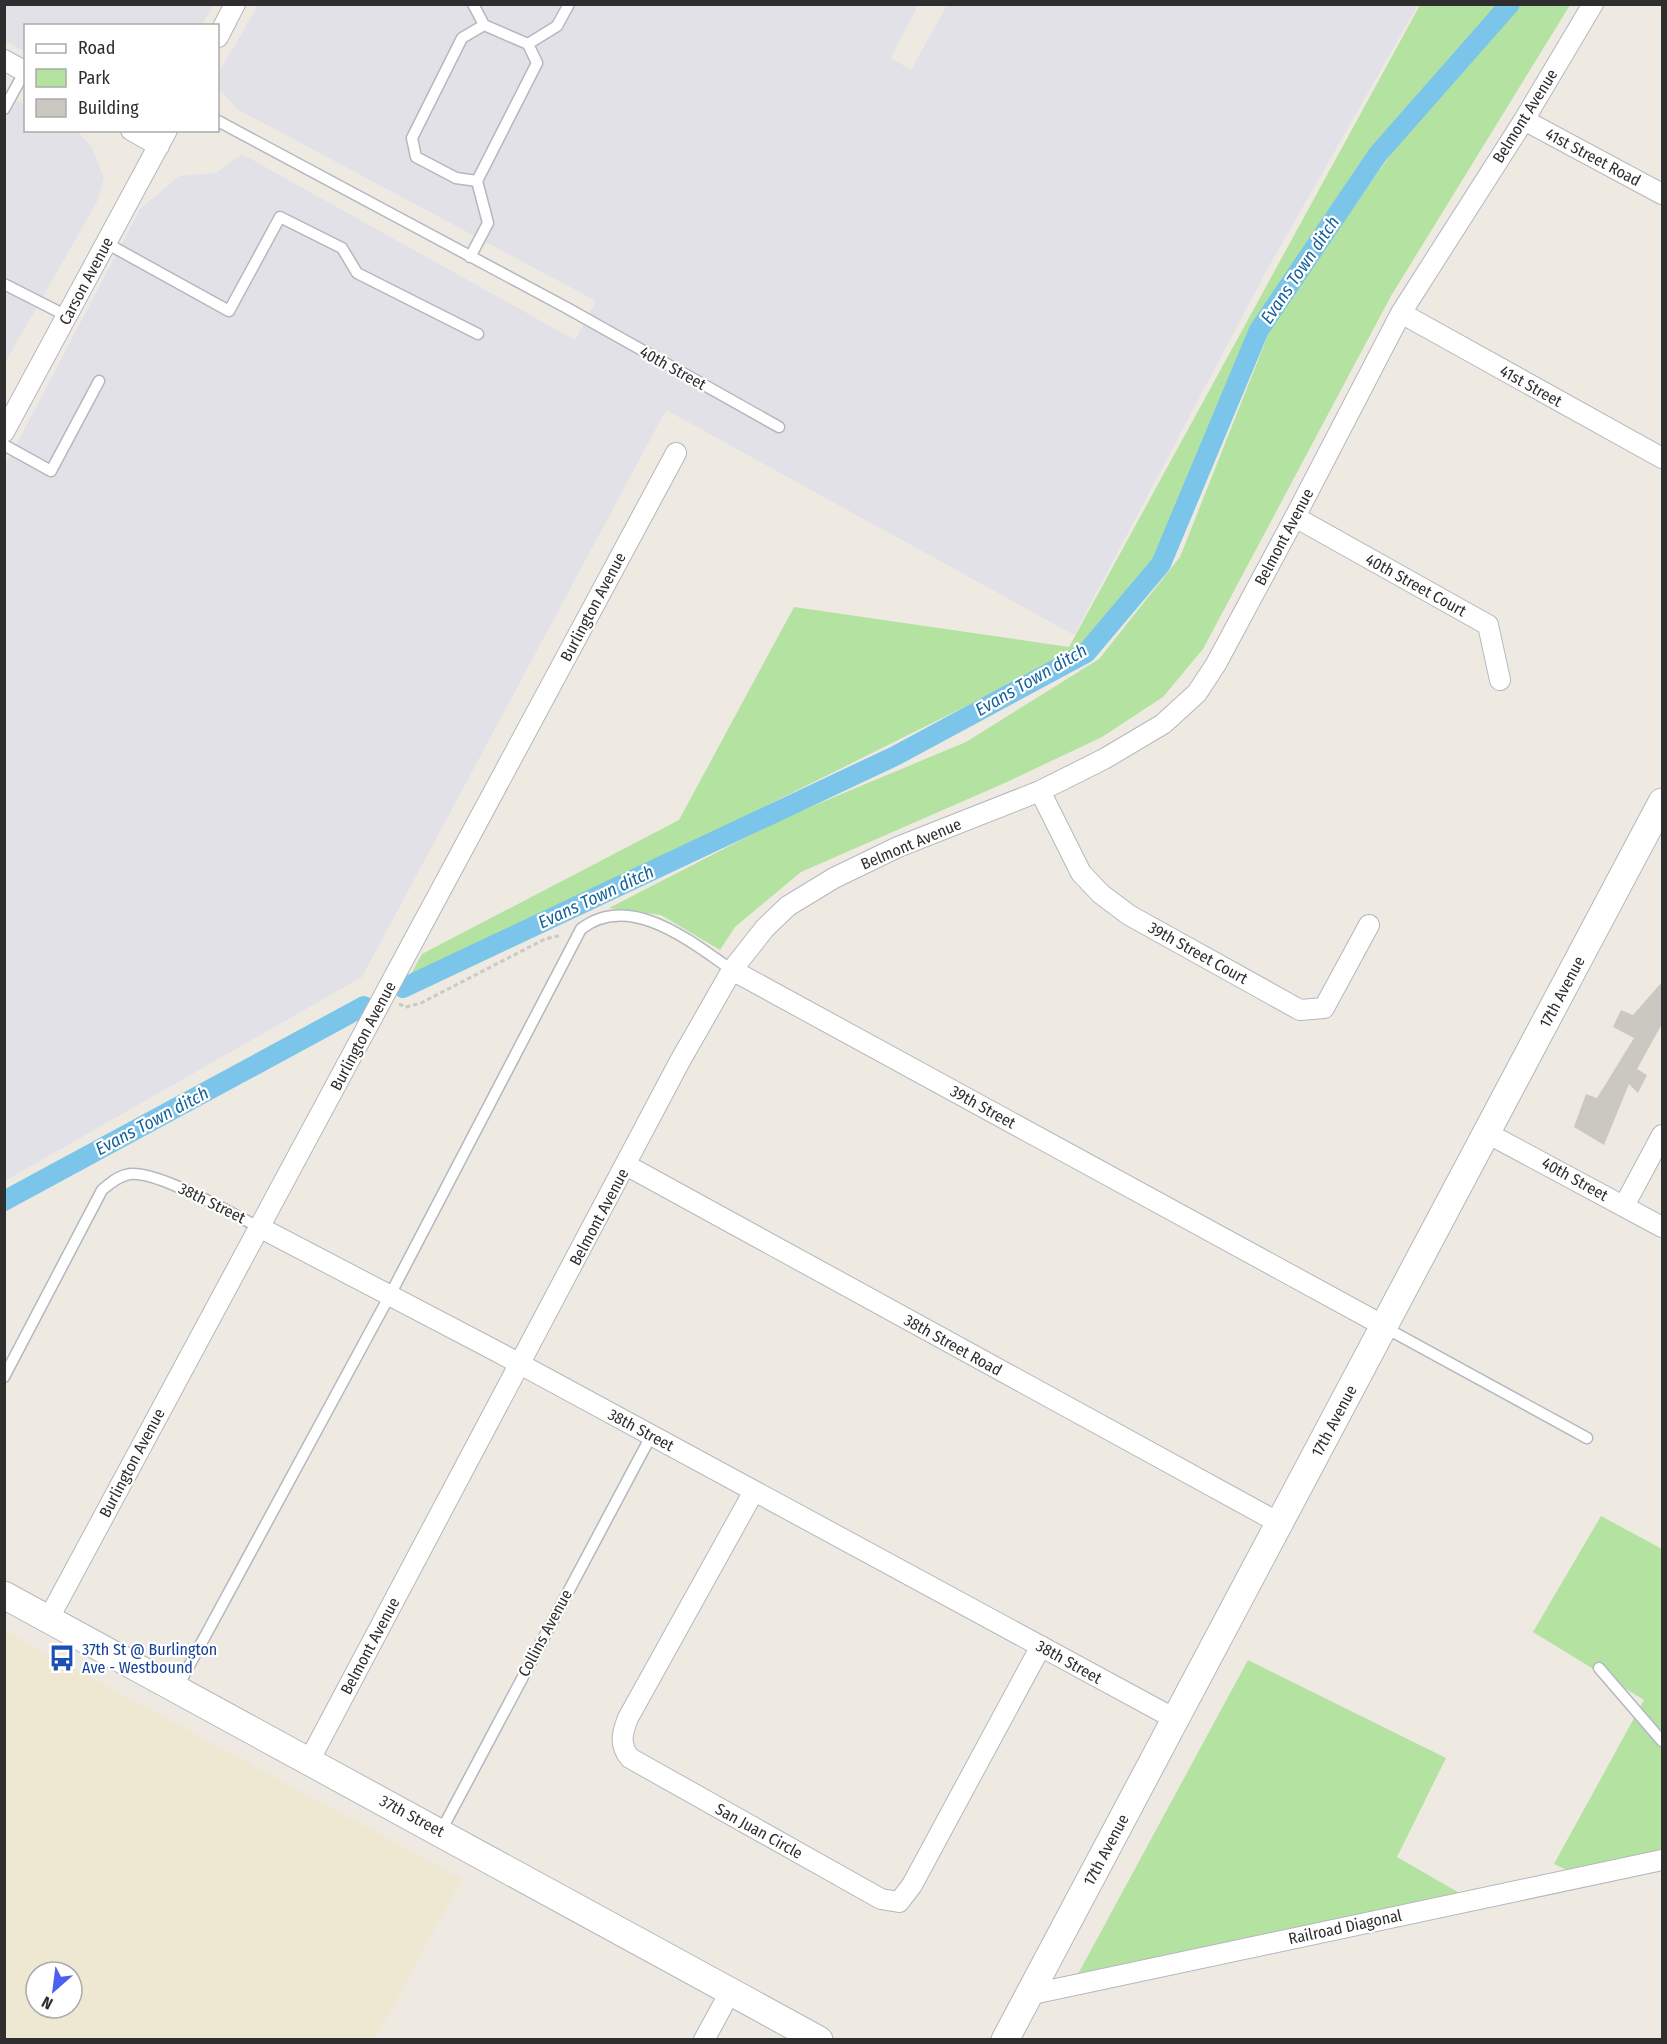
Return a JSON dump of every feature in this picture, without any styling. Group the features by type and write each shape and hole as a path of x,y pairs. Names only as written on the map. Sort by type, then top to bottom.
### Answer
{"main road":[{"name":"17th Avenue","path":"1005,2040 1281,1524 1662,802"},
{"name":"37th Street","path":"4,1594 441,1831 819,2040"}],"street":[{"path":"219,35 235,4"},
{"name":"Belmont Avenue","path":"309,1761 732,970 765,928 788,906 834,878 898,847 1040,790 1104,759 1163,724 1197,693 1216,664 1295,517 1401,313 1524,120 1593,4"},
{"path":"4,60 24,71"},
{"name":"41st Street Road","path":"1524,120 1662,194"},
{"path":"139,132 163,138"},
{"name":"Carson Avenue","path":"4,432 10,407 67,316 163,138"},
{"name":"41st Street","path":"1401,313 1662,458"},
{"name":"Burlington Avenue","path":"49,1618 676,453"},
{"name":"40th Street Court","path":"1295,517 1488,625 1500,680"},
{"name":"39th Street Court","path":"1040,790 1057,828 1082,873 1101,894 1129,915 1300,1010 1324,1008 1369,925"},
{"name":"39th Street","path":"732,970 1384,1326"},
{"name":"40th Street","path":"1487,1133 1662,1227"},
{"path":"1624,1206 1662,1135"},
{"name":"38th Street Road","path":"626,1165 1281,1524"},
{"name":"38th Street","path":"259,1227 390,1295 1175,1719"},
{"name":"San Juan Circle","path":"754,1491 628,1718 622,1732 623,1750 630,1758 881,1899 899,1902 912,1885 1041,1646"},
{"name":"Railroad Diagonal","path":"1028,1995 1662,1860"},
{"path":"704,2040 730,1992"}],"lane":[{"path":"470,257 489,223 477,181 537,63 528,44 484,25 473,4"},
{"path":"528,44 556,26 569,4"},
{"path":"477,181 456,178 416,157 412,138 462,38 484,25"},
{"path":"4,109 24,74"},
{"name":"40th Street","path":"219,122 567,308 779,427"},
{"path":"106,243 229,311 280,217 342,248 357,273 478,334"},
{"path":"4,284 67,316"},
{"path":"4,445 51,471 99,381"},
{"name":"39th Street","path":"581,929 593,920 605,916 619,915 648,919 684,937 732,970"},
{"path":"177,1688 390,1295 581,929"},
{"name":"38th Street","path":"4,1377 102,1190 128,1173 163,1180 259,1227"},
{"path":"1384,1326 1587,1438"},
{"name":"Collins Avenue","path":"441,1831 651,1436"},
{"path":"1599,1668 1662,1741"}],"path":[{"path":"383,998 406,1006 421,1003 545,939 581,929"}],"shaded area":[{"path":"5,4 213,5 203,24 24,24 24,51 5,41"},
{"path":"258,5 918,5 891,58 911,70 947,5 1418,5 1268,268 1074,635 666,410 362,977 5,1181 5,466 140,209 179,176 216,173 242,154 575,340 596,301 237,109 220,90 219,72"},
{"path":"5,94 24,104 24,132 79,133 92,148 104,178 97,202 5,363"},
{"path":"4,1630 462,1879 375,2039 5,2039"}],"green space":[{"path":"1420,5 1497,5 1371,155 1254,329 1157,560 1079,650 651,863 408,979 422,954 679,820 794,607 1069,647"},
{"path":"1521,5 1570,5 1391,296 1203,649 1163,697 1102,737 1007,782 801,872 735,927 720,950 661,915 609,908 784,818 966,742 1099,659 1180,557 1272,325 1395,148"},
{"path":"1601,1516 1662,1549 1662,1850 1569,1871 1554,1864 1644,1700 1533,1632"},
{"path":"1248,1660 1446,1758 1397,1857 1463,1895 1077,1976"}],"building":[{"path":"1662,982 1662,1024 1637,1069 1647,1075 1638,1093 1629,1084 1604,1145 1574,1127 1586,1094 1597,1098 1634,1038 1613,1027 1621,1010 1633,1015"}],"waterway":[{"name":"Evans Town ditch","path":"403,988 895,756 1086,653 1161,564 1259,330 1378,154 1510,4"},
{"name":"Evans Town ditch","path":"4,1201 364,1006"}],"place":[{"name":"37th St @ Burlington Ave - Westbound","path":"62,1658"}]}
